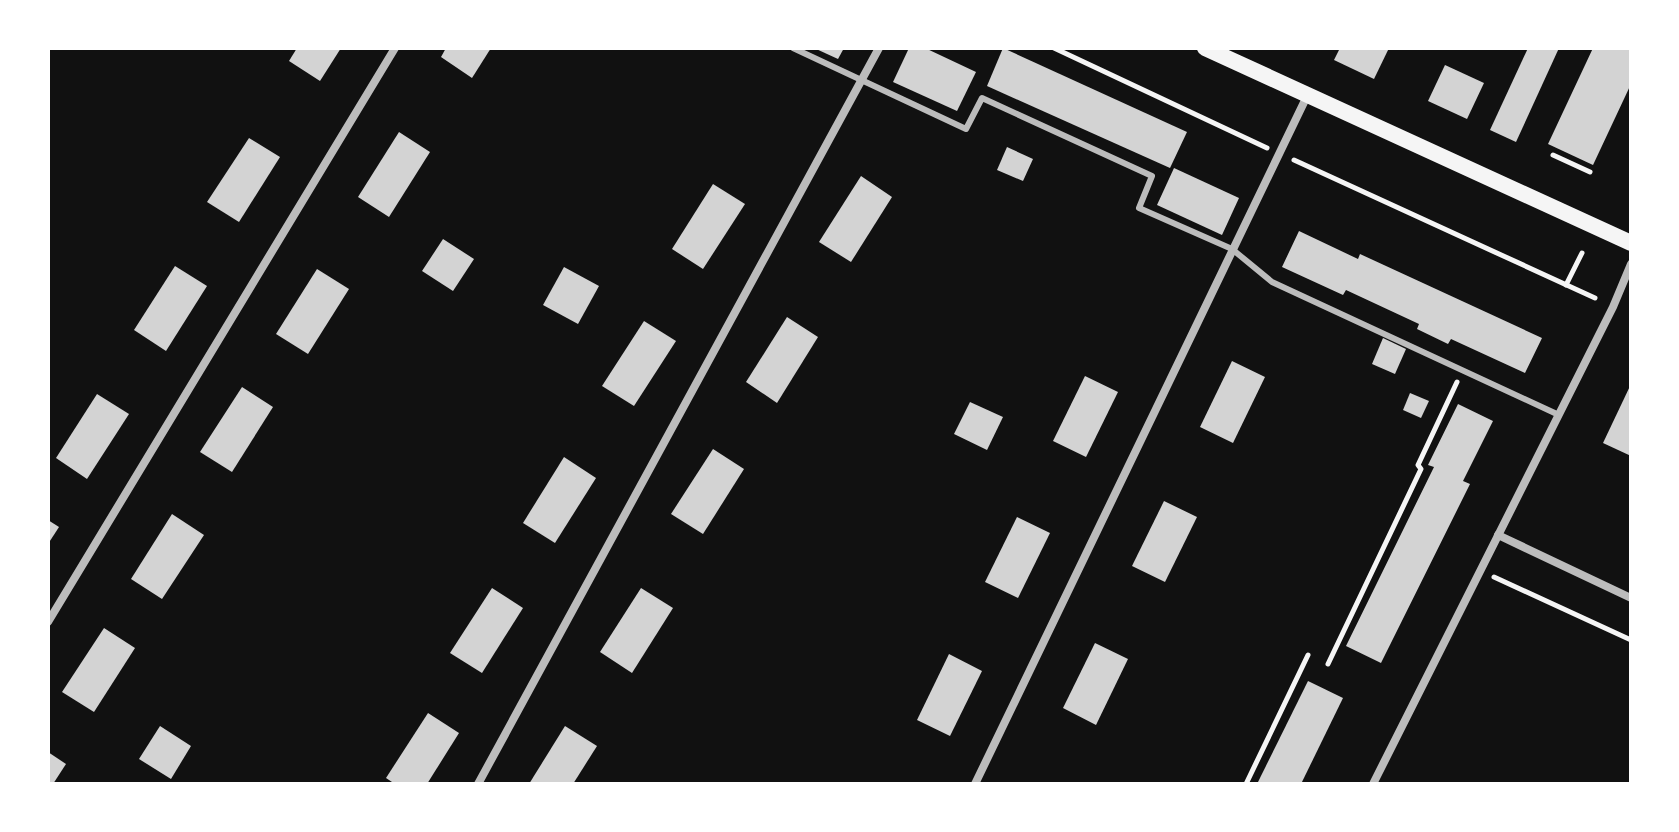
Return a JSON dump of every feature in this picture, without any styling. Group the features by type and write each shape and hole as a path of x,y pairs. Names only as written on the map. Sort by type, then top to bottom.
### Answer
{"main road":[{"path":"1205,48 1631,243"}],"street":[{"path":"48,622 395,48"},
{"path":"478,784 879,48"},
{"path":"975,784 1308,94"},
{"path":"1373,784 1613,307 1631,264"},
{"path":"1498,535 1631,598"}],"lane":[{"path":"793,48 966,129 982,98 1152,176 1139,208 1232,249 1272,282 1559,415"}],"path":[{"path":"1054,48 1595,298"},
{"path":"1553,155 1590,172"},
{"path":"1566,285 1582,253"},
{"path":"1328,664 1407,498 1463,370"},
{"path":"1435,431 1442,435"},
{"path":"1407,498 1417,502"},
{"path":"1381,553 1390,557"},
{"path":"1480,571 1631,640"},
{"path":"1352,613 1360,617"},
{"path":"1246,784 1308,655"},
{"path":"1283,707 1293,711"},
{"path":"1255,766 1264,770"}],"building":[{"path":"297,48 341,48 320,81 289,61"},
{"path":"446,48 491,48 472,78 441,57"},
{"path":"814,48 844,48 838,59"},
{"path":"909,48 925,48 976,72 957,111 893,82"},
{"path":"1003,48 1187,132 1170,168 987,86"},
{"path":"1340,48 1389,48 1374,79 1334,60"},
{"path":"1528,48 1559,48 1516,142 1490,130"},
{"path":"1593,48 1631,48 1631,84 1593,165 1548,144"},
{"path":"1445,65 1484,83 1467,119 1428,101"},
{"path":"399,132 430,152 389,217 358,197"},
{"path":"249,138 280,157 239,222 207,202"},
{"path":"1007,147 1033,159 1023,181 997,170"},
{"path":"1174,168 1239,198 1222,235 1157,205"},
{"path":"861,176 892,197 851,262 819,242"},
{"path":"713,184 745,204 703,269 672,249"},
{"path":"1299,231 1358,259 1360,254 1542,338 1525,373 1451,339 1448,344 1417,329 1419,324 1346,290 1343,295 1282,267"},
{"path":"443,239 474,259 453,291 422,271"},
{"path":"175,266 207,286 166,351 134,330"},
{"path":"564,267 599,286 578,324 543,305"},
{"path":"317,269 349,289 308,354 276,334"},
{"path":"787,317 818,337 777,403 746,382"},
{"path":"644,321 676,341 634,406 602,386"},
{"path":"1383,338 1406,349 1395,374 1372,364"},
{"path":"1232,361 1265,377 1233,443 1200,427"},
{"path":"1085,376 1118,392 1086,457 1053,441"},
{"path":"1631,384 1631,456 1603,443"},
{"path":"242,387 273,407 232,472 200,452"},
{"path":"1410,393 1429,401 1421,418 1403,410"},
{"path":"97,394 129,414 87,479 56,458"},
{"path":"970,402 1003,417 987,450 954,434"},
{"path":"1458,404 1493,421 1463,481 1470,484 1381,663 1346,646 1434,467 1428,465"},
{"path":"713,449 744,469 703,534 671,514"},
{"path":"564,457 596,478 555,543 523,523"},
{"path":"1164,501 1197,517 1165,582 1132,566"},
{"path":"172,514 204,535 162,599 131,579"},
{"path":"1017,517 1050,533 1018,598 985,582"},
{"path":"48,520 59,527 48,544"},
{"path":"492,588 523,608 482,673 450,653"},
{"path":"641,588 673,608 632,673 600,652"},
{"path":"104,628 135,648 94,712 62,692"},
{"path":"1095,643 1128,659 1096,725 1063,708"},
{"path":"949,654 982,671 950,736 917,720"},
{"path":"1308,681 1343,698 1301,784 1257,784"},
{"path":"428,713 459,733 427,784 395,784 386,778"},
{"path":"160,726 191,746 171,779 139,759"},
{"path":"565,726 597,746 573,784 529,784"},
{"path":"48,752 66,764 53,784 48,784"}]}
